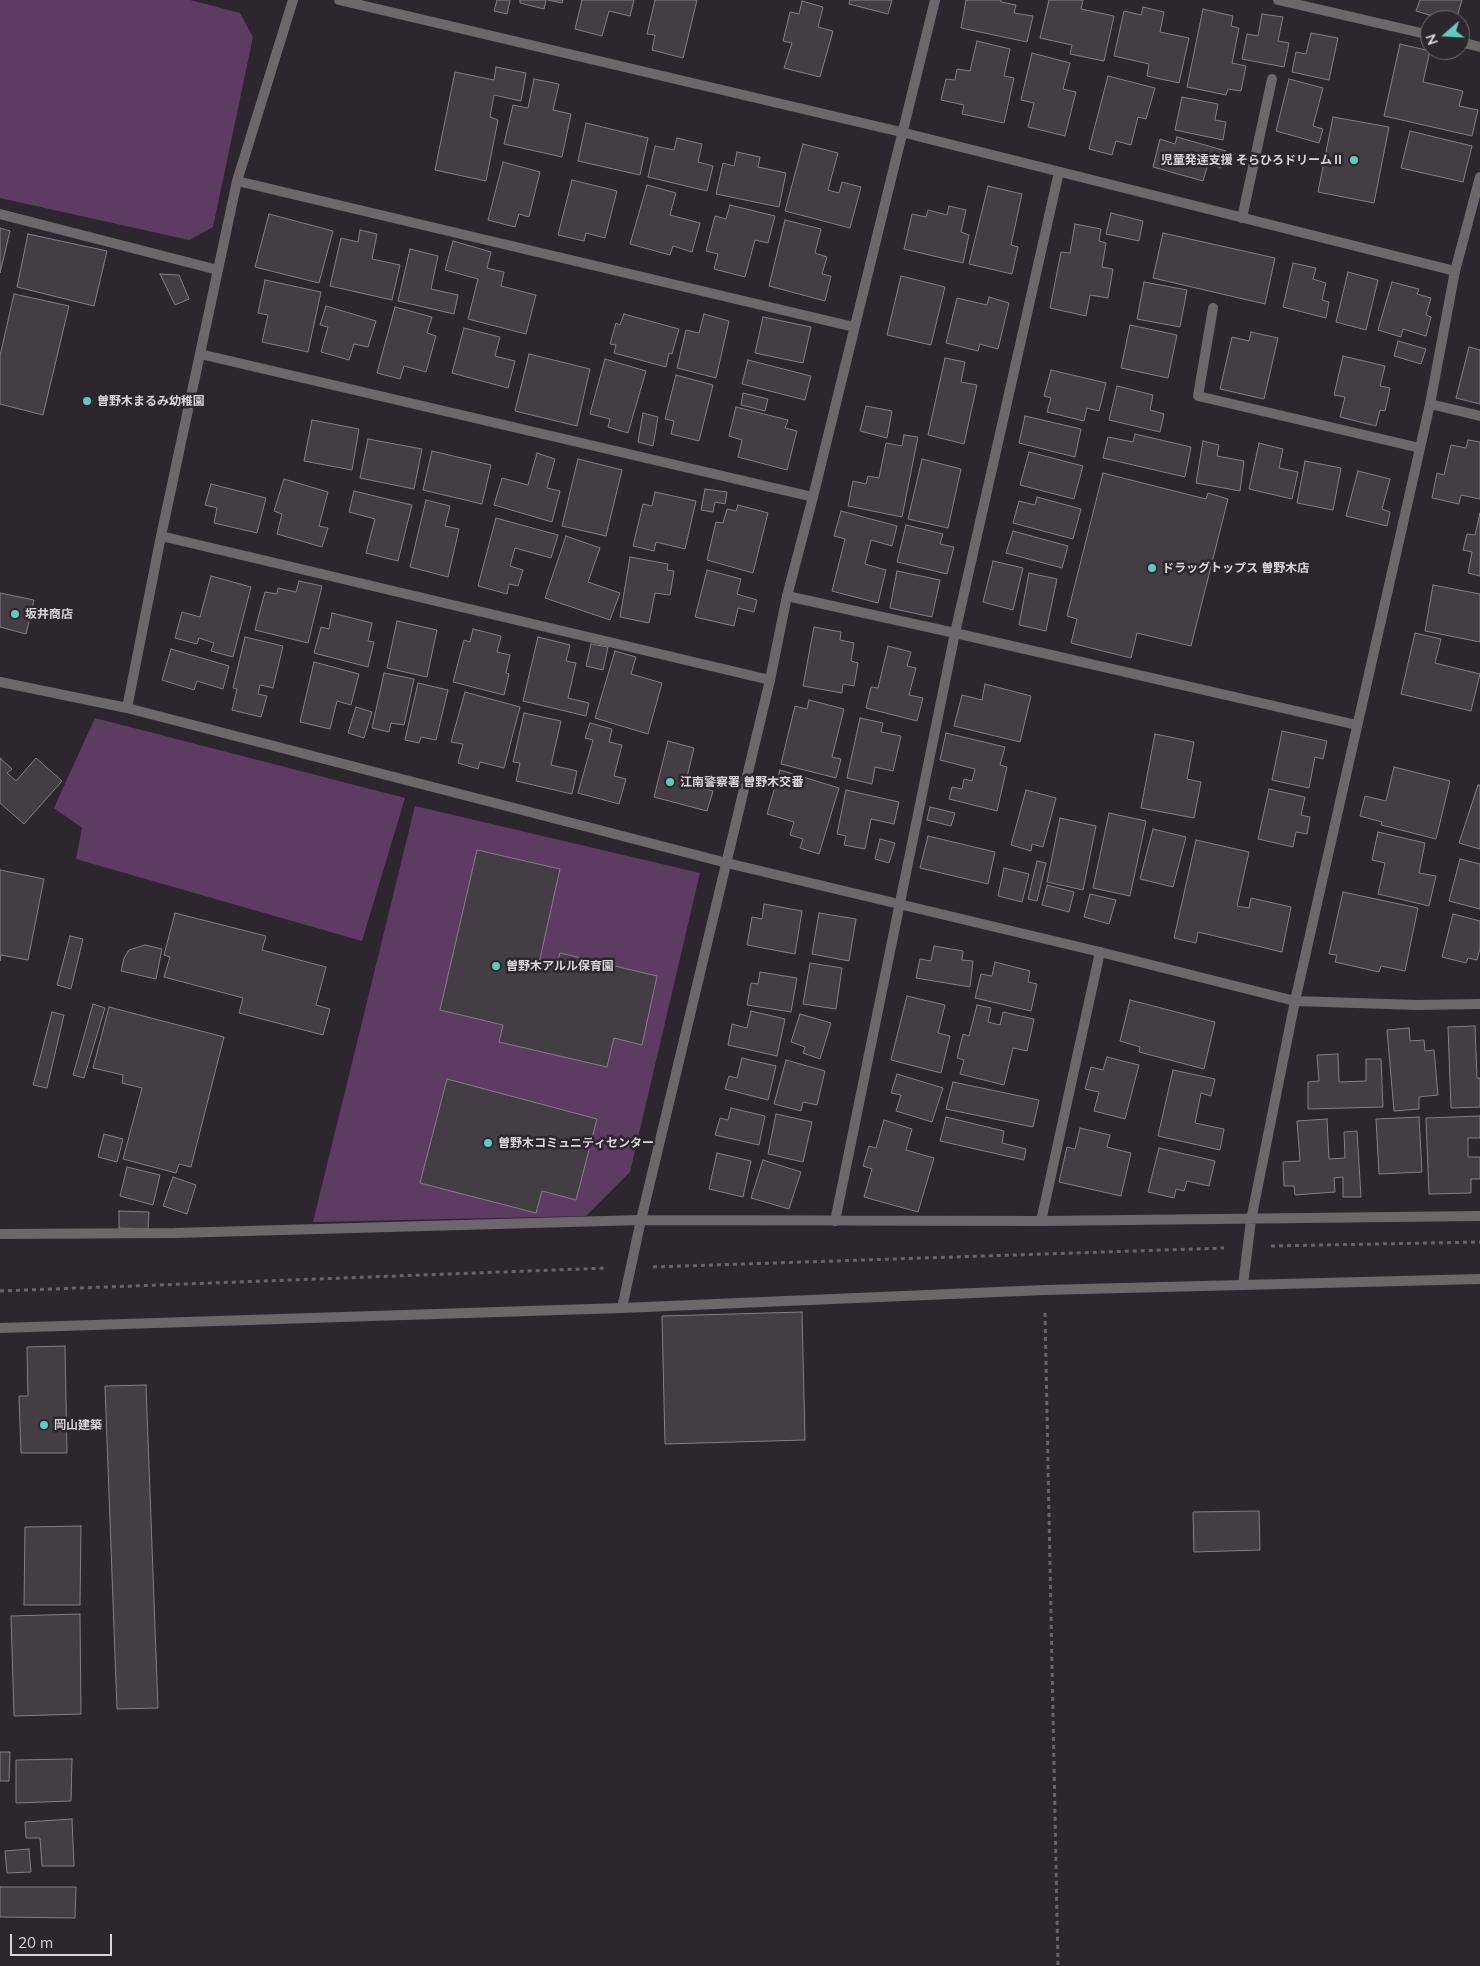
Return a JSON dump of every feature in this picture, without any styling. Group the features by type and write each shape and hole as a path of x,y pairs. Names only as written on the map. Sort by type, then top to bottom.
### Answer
{"street":[{"path":"127,708 161,536 237,181 292,0"},
{"path":"338,0 901,132 1455,272"},
{"path":"622,1308 629,1267 770,680 786,596 813,498 901,132 935,0"},
{"path":"1278,0 1420,33"},
{"path":"1242,218 1272,79"},
{"path":"835,1221 955,632 1059,172"},
{"path":"1243,1285 1251,1220 1295,1001 1430,404 1455,272 1480,177"},
{"path":"237,181 854,327"},
{"path":"0,214 218,270"},
{"path":"1213,308 1198,396 1420,448"},
{"path":"200,354 813,498"},
{"path":"1430,404 1480,416"},
{"path":"161,536 770,680"},
{"path":"786,596 955,632 1357,725"},
{"path":"0,682 127,708 727,863 1100,952 1295,1001 1417,1005 1480,1004"},
{"path":"1041,1221 1100,952"},
{"path":"0,1234 175,1233 641,1220 1251,1220 1480,1216"},
{"path":"0,1328 622,1308 1044,1290 1480,1279"}],"path":[{"path":"0,1291 629,1267 1247,1247 1480,1242"},
{"path":"1044,1290 1058,1966"}],"shaded area":[{"path":"0,0 190,0 240,13 253,37 213,227 189,240 0,198"},
{"path":"95,718 405,798 362,941 76,859 82,828 54,808"},
{"path":"415,806 700,873 630,1172 586,1216 313,1222"}],"building":[{"path":"497,0 510,0 507,14 494,11"},
{"path":"520,0 546,0 544,9 520,3"},
{"path":"548,0 563,0 562,3"},
{"path":"582,0 634,0 630,16 609,11 602,36 575,29"},
{"path":"655,0 697,0 683,58 652,50 655,35 647,34"},
{"path":"850,0 892,0 888,14 849,4"},
{"path":"966,0 1001,0 1001,2 1016,5 1014,13 1033,16 1027,42 961,28"},
{"path":"1049,0 1083,0 1081,9 1114,16 1104,61 1070,54 1072,45 1040,38"},
{"path":"1420,0 1462,0 1459,10 1416,11"},
{"path":"802,1 823,7 818,27 833,31 820,77 784,68 792,43 783,41 790,12 799,14"},
{"path":"1143,7 1164,12 1160,32 1189,38 1179,83 1147,76 1149,64 1114,56 1124,11 1141,15"},
{"path":"1203,9 1233,16 1231,26 1239,28 1232,63 1246,66 1241,91 1228,89 1226,95 1187,87"},
{"path":"1262,14 1283,17 1278,41 1289,43 1284,67 1242,59 1247,34 1258,36"},
{"path":"1311,33 1338,38 1329,80 1292,72 1296,52 1306,54"},
{"path":"977,41 1010,49 1004,76 1014,78 1004,123 962,114 964,105 941,100 946,79 955,80 957,69 970,71"},
{"path":"1400,44 1420,49 1420,60 1428,60 1423,82 1463,91 1459,106 1478,110 1472,136 1384,116"},
{"path":"1032,53 1070,63 1063,89 1076,92 1065,136 1028,127 1034,103 1021,100"},
{"path":"496,67 526,73 521,101 494,95 490,117 498,120 486,181 435,170 455,72 494,80"},
{"path":"1108,76 1155,88 1146,119 1138,117 1131,145 1116,141 1112,155 1089,149"},
{"path":"534,79 559,84 553,110 571,114 562,157 504,144 513,105 528,108"},
{"path":"1289,79 1323,88 1313,126 1323,129 1319,143 1276,131"},
{"path":"1182,97 1218,104 1215,120 1226,122 1223,140 1175,130"},
{"name":"児童発達支援 そらひろドリームⅡ","path":"1333,117 1389,127 1374,203 1318,192"},
{"path":"586,123 648,138 640,175 578,161"},
{"path":"1410,131 1472,146 1463,182 1401,168"},
{"path":"1177,137 1226,151 1221,168 1208,164 1203,181 1153,167 1160,139 1175,144"},
{"path":"677,138 702,144 698,162 713,166 707,191 648,177 655,146 674,150"},
{"path":"803,144 838,153 828,190 839,193 842,182 861,187 850,228 785,211"},
{"path":"737,152 760,157 758,167 786,173 779,207 716,194 723,163 734,166"},
{"path":"503,162 540,172 529,217 519,214 515,227 488,220"},
{"path":"572,180 617,191 605,238 586,233 584,241 558,235"},
{"path":"647,185 676,193 670,215 700,223 692,252 673,246 670,255 630,244"},
{"path":"988,186 1022,194 1011,245 1018,247 1012,274 969,264"},
{"path":"730,205 775,216 768,243 755,240 745,277 714,269 718,254 706,251 715,216 726,219"},
{"path":"949,206 966,210 961,232 969,235 963,263 904,249 912,214 926,217 928,210 947,215"},
{"path":"1111,213 1143,221 1139,241 1106,234"},
{"path":"269,214 333,231 319,283 255,267"},
{"path":"785,220 821,229 815,253 827,257 822,274 831,276 825,301 769,286"},
{"path":"1075,224 1101,229 1099,241 1106,243 1102,267 1113,269 1108,298 1090,295 1086,316 1050,308 1061,252 1070,253"},
{"path":"0,228 10,231 0,273"},
{"path":"360,230 377,234 372,259 400,265 392,300 330,286 341,238 358,242"},
{"path":"1163,233 1275,258 1265,304 1153,278"},
{"path":"28,234 107,251 94,306 17,287"},
{"path":"453,241 491,252 487,268 504,272 501,286 536,295 526,334 468,319 478,279 445,270"},
{"path":"410,249 438,256 431,289 458,295 454,314 398,301"},
{"path":"1293,263 1316,268 1313,279 1326,283 1322,300 1329,302 1326,318 1283,307"},
{"path":"1348,272 1378,280 1366,330 1336,322"},
{"path":"160,274 179,275 189,299 175,305"},
{"path":"901,276 945,287 931,345 887,335"},
{"path":"265,280 321,292 308,352 262,342 268,315 258,313"},
{"path":"1144,282 1187,290 1180,327 1137,319"},
{"path":"1392,282 1419,289 1417,294 1431,298 1426,315 1431,317 1426,336 1403,329 1401,337 1378,330"},
{"path":"14,294 69,306 43,415 0,404 0,356"},
{"path":"989,297 1009,303 998,349 980,344 978,351 946,343 957,298 987,305"},
{"path":"326,306 376,321 368,347 354,344 349,360 321,352 328,327 320,325"},
{"path":"395,307 432,317 427,333 436,336 426,372 404,366 400,379 377,373"},
{"path":"624,314 679,329 672,354 669,353 666,367 614,353 616,345 610,344 616,323 620,325"},
{"path":"704,314 729,321 716,378 677,368 686,330 699,333"},
{"path":"763,317 811,327 803,363 755,353"},
{"path":"1130,325 1177,335 1168,378 1121,368"},
{"path":"464,328 500,337 495,356 515,361 508,388 452,373"},
{"path":"1251,332 1278,338 1264,399 1220,389 1232,337 1249,341"},
{"path":"1398,341 1426,349 1421,364 1394,356"},
{"path":"1469,347 1480,350 1480,404 1456,398"},
{"path":"529,354 590,369 577,426 515,411"},
{"path":"1343,356 1385,366 1380,386 1390,388 1385,411 1380,410 1376,426 1340,417 1345,397 1334,395"},
{"path":"945,358 965,362 961,382 977,385 964,444 928,435"},
{"path":"605,359 646,371 628,433 608,427 610,419 590,414"},
{"path":"748,360 811,376 805,400 742,384"},
{"path":"1051,370 1106,383 1099,411 1087,408 1084,421 1047,412 1051,398 1044,396"},
{"path":"676,375 713,385 699,441 671,434 674,421 665,419"},
{"path":"1117,386 1153,395 1150,410 1164,414 1160,432 1109,420"},
{"path":"743,393 768,399 765,411 741,405"},
{"path":"866,406 892,411 887,438 860,431"},
{"path":"736,407 788,420 785,428 797,431 787,470 738,457 742,440 729,436"},
{"path":"643,413 658,417 653,446 638,442"},
{"path":"1025,416 1081,429 1075,457 1019,443"},
{"path":"312,420 359,429 352,470 304,461"},
{"path":"1135,434 1191,447 1185,477 1103,458 1108,437 1133,442"},
{"path":"904,435 918,437 902,517 848,506 853,481 866,484 868,476 879,478 886,443 902,446"},
{"path":"368,439 422,449 414,489 360,478"},
{"path":"1468,440 1480,442 1480,499 1461,495 1459,504 1432,498 1437,473 1444,475 1451,445 1466,448"},
{"path":"1203,441 1219,445 1217,456 1244,461 1240,491 1196,483"},
{"path":"1259,443 1283,449 1279,468 1298,472 1292,499 1249,489"},
{"path":"432,451 491,465 482,504 423,490"},
{"path":"1029,452 1083,466 1074,499 1020,485"},
{"path":"537,453 555,459 547,488 560,491 552,522 494,505 502,478 528,485"},
{"path":"578,459 622,470 606,536 562,526"},
{"path":"922,459 961,469 948,528 908,519"},
{"path":"1305,461 1341,468 1333,510 1297,503"},
{"path":"1358,471 1390,479 1382,509 1390,512 1387,526 1346,516"},
{"path":"1103,473 1206,499 1208,493 1228,499 1191,646 1137,633 1131,658 1071,643 1077,619 1067,616"},
{"path":"284,479 328,492 319,526 328,528 322,547 277,534 282,514 274,511"},
{"path":"211,484 266,498 257,533 214,523 217,508 205,505"},
{"path":"705,489 727,492 725,504 715,502 713,512 701,510"},
{"path":"354,491 412,505 398,561 366,553 375,519 349,512"},
{"path":"655,492 696,501 685,549 656,542 654,551 633,546 643,504 652,506"},
{"path":"1037,497 1081,509 1073,539 1013,523 1019,501 1035,505"},
{"path":"426,500 450,506 445,526 459,529 448,577 410,567"},
{"path":"738,505 768,513 753,573 707,560 716,522 723,523 727,509 736,511"},
{"path":"841,511 897,526 892,546 871,540 865,564 886,570 878,603 832,591 845,539 834,536"},
{"path":"1480,513 1480,576 1468,573 1472,552 1463,550 1467,534 1475,535"},
{"path":"496,518 558,535 551,558 515,548 510,566 523,570 518,586 509,584 507,594 478,586"},
{"path":"906,525 943,534 940,544 954,547 947,574 897,562"},
{"path":"1013,531 1068,546 1062,568 1006,553"},
{"path":"566,536 600,548 588,582 620,593 610,620 545,598"},
{"path":"630,557 668,564 667,570 674,571 670,595 655,593 649,623 620,617"},
{"path":"993,561 1023,568 1013,610 983,602"},
{"path":"707,570 741,579 737,594 757,600 754,612 738,608 734,626 695,617"},
{"path":"897,571 940,580 932,617 890,608"},
{"path":"1029,573 1057,579 1046,631 1019,625"},
{"path":"211,576 251,587 233,657 211,651 214,643 199,638 197,644 175,638 182,612 200,617"},
{"path":"299,581 322,586 308,643 255,630 265,592 277,594 278,588 296,592"},
{"path":"1433,585 1480,594 1480,642 1425,631"},
{"name":"坂井商店","path":"0,593 34,600 26,634 0,627"},
{"path":"332,613 372,623 368,641 374,642 368,667 314,653 321,627 329,629"},
{"path":"397,621 437,630 427,677 387,668"},
{"path":"814,627 841,632 840,640 854,643 851,661 858,663 854,686 843,684 842,693 803,686"},
{"path":"473,629 501,636 497,652 510,655 506,673 509,674 504,695 453,682 464,640 470,642"},
{"path":"1415,633 1441,639 1435,663 1480,674 1471,711 1401,694"},
{"path":"245,637 283,646 273,688 260,685 258,694 267,696 261,717 232,710 237,689 233,688"},
{"path":"538,637 570,645 566,661 576,663 568,698 589,703 586,716 523,701"},
{"path":"591,644 608,647 603,670 586,666"},
{"path":"888,646 911,652 907,666 916,668 909,695 923,698 917,721 866,708 871,687 878,688"},
{"path":"171,649 229,666 223,689 197,681 194,690 162,680"},
{"path":"615,651 636,657 631,674 662,683 648,734 595,718"},
{"path":"314,662 359,674 351,705 337,701 330,729 300,722"},
{"path":"384,673 414,679 404,725 391,723 389,732 372,728"},
{"path":"418,683 448,690 436,740 421,737 419,743 405,740"},
{"path":"985,684 1031,696 1020,742 954,726 962,695 982,700"},
{"path":"465,692 520,707 504,768 480,762 478,769 458,763 463,744 451,742"},
{"path":"809,700 844,709 832,757 841,759 836,778 781,764 795,706 807,709"},
{"path":"356,707 372,712 364,738 348,733"},
{"path":"524,713 561,721 551,765 577,771 572,794 516,781 520,763 513,762"},
{"path":"860,718 883,723 881,732 901,736 893,771 875,767 872,784 847,778"},
{"path":"590,723 612,729 609,742 622,745 614,776 626,779 619,804 578,793 593,740 585,738"},
{"path":"1282,731 1327,741 1323,759 1315,757 1309,788 1272,780"},
{"path":"946,733 1005,747 1000,765 1007,767 997,811 949,799 952,787 962,789 964,779 972,781 975,769 940,760"},
{"path":"1155,734 1194,742 1187,779 1201,782 1194,818 1141,808"},
{"path":"668,741 694,748 687,777 696,779 694,786 713,791 707,811 654,797"},
{"path":"0,758 12,769 7,773 16,781 36,758 62,781 24,824 0,803"},
{"path":"1394,767 1450,781 1436,839 1381,825 1382,822 1360,816 1365,796 1386,801"},
{"path":"780,770 839,788 819,854 800,848 803,839 790,835 794,822 767,814"},
{"path":"1478,785 1480,785 1480,849 1459,843"},
{"path":"1269,789 1305,797 1301,815 1310,817 1307,834 1296,832 1293,847 1258,839"},
{"path":"846,790 899,802 894,824 871,819 865,849 844,845 846,836 837,834"},
{"path":"1026,790 1056,798 1043,847 1032,844 1031,851 1011,845"},
{"path":"930,807 955,813 951,826 927,820"},
{"path":"1109,813 1146,821 1130,896 1093,888"},
{"path":"1060,818 1096,826 1083,890 1047,882"},
{"path":"1153,829 1186,837 1173,887 1140,879"},
{"path":"1378,832 1425,843 1419,873 1436,876 1429,906 1378,894 1385,863 1372,860"},
{"path":"928,836 995,852 988,884 920,868"},
{"path":"880,839 895,843 889,863 875,859"},
{"path":"1196,840 1249,852 1237,906 1249,908 1251,898 1291,907 1282,952 1198,932 1196,943 1174,938"},
{"path":"477,850 560,869 539,963 556,967 560,953 657,976 642,1045 614,1038 607,1067 499,1042 503,1025 440,1010"},
{"path":"1460,859 1480,864 1480,909 1449,901"},
{"path":"1037,861 1046,863 1037,901 1028,899"},
{"path":"1004,868 1029,874 1022,902 998,896"},
{"path":"0,870 44,879 28,960 1,955 0,961"},
{"path":"1047,885 1074,892 1069,912 1042,905"},
{"path":"1343,892 1418,908 1405,971 1381,966 1379,972 1335,962 1337,955 1329,954"},
{"path":"1090,894 1116,900 1109,924 1084,917"},
{"path":"764,904 802,911 795,954 747,945 752,917 762,919"},
{"path":"175,913 266,936 262,950 326,967 316,1005 330,1009 323,1035 239,1013 243,998 164,977 170,957 164,955"},
{"path":"819,913 856,919 849,961 812,954"},
{"path":"1453,914 1480,921 1480,948 1477,960 1468,958 1466,963 1442,957"},
{"path":"70,936 83,939 71,989 57,985"},
{"path":"145,945 162,949 156,979 121,971 124,958 129,950"},
{"path":"934,946 963,951 962,960 973,961 970,987 916,978 920,959 931,961"},
{"path":"995,962 1030,971 1028,982 1037,984 1031,1011 975,998 981,974 992,976"},
{"path":"810,963 842,968 836,1009 803,1004"},
{"path":"760,972 797,978 791,1012 747,1005 751,983 758,984"},
{"path":"907,996 945,1005 938,1033 950,1036 941,1073 891,1060"},
{"path":"1130,1000 1215,1022 1204,1069 1139,1052 1140,1047 1120,1041"},
{"path":"93,1004 105,1008 84,1078 73,1075"},
{"path":"977,1005 991,1008 988,1022 1000,1025 1003,1012 1034,1019 1027,1051 1013,1048 1004,1085 960,1074 964,1060 957,1058 963,1034 969,1036"},
{"path":"109,1007 224,1037 191,1167 179,1164 176,1173 123,1159 142,1088 122,1083 123,1075 93,1068"},
{"path":"751,1011 785,1019 777,1056 728,1045 732,1024 747,1028"},
{"path":"52,1012 64,1015 47,1088 33,1085"},
{"path":"800,1014 831,1023 820,1059 803,1053 805,1047 791,1042"},
{"path":"1475,1026 1477,1078 1480,1078 1480,1107 1451,1108 1448,1027"},
{"path":"1409,1028 1410,1041 1424,1040 1425,1051 1434,1050 1438,1095 1419,1097 1419,1109 1394,1111 1387,1030"},
{"path":"1338,1054 1339,1082 1366,1081 1366,1059 1381,1059 1383,1107 1308,1109 1308,1082 1319,1081 1317,1055"},
{"path":"1107,1057 1139,1065 1125,1119 1094,1111 1099,1092 1085,1089 1091,1067 1103,1070"},
{"path":"742,1058 776,1066 768,1100 725,1089 729,1076 737,1078"},
{"path":"786,1060 825,1071 817,1105 803,1102 801,1111 774,1104"},
{"path":"1173,1070 1215,1079 1211,1096 1201,1093 1195,1123 1224,1129 1220,1150 1158,1136"},
{"path":"897,1074 943,1088 932,1122 896,1111 901,1095 891,1093"},
{"path":"447,1079 597,1119 576,1200 542,1191 536,1213 420,1183"},
{"path":"953,1082 1039,1100 1033,1127 946,1109"},
{"path":"731,1108 765,1116 759,1145 715,1135 720,1118 728,1120"},
{"path":"776,1114 812,1122 803,1162 768,1154"},
{"path":"1480,1116 1480,1138 1468,1138 1468,1157 1480,1157 1480,1179 1471,1179 1471,1193 1429,1194 1426,1118"},
{"path":"946,1117 1004,1131 1002,1143 1026,1149 1024,1160 940,1141"},
{"path":"1419,1117 1422,1172 1379,1174 1376,1119"},
{"path":"1327,1119 1329,1159 1345,1158 1344,1132 1357,1131 1361,1197 1343,1197 1343,1177 1334,1178 1335,1192 1295,1195 1294,1186 1284,1186 1283,1162 1300,1161 1297,1121"},
{"path":"884,1120 912,1129 906,1150 934,1158 918,1212 864,1197 872,1169 863,1166 869,1146 876,1148"},
{"path":"1080,1128 1110,1135 1107,1147 1131,1153 1121,1196 1059,1182 1067,1147 1075,1149"},
{"path":"104,1134 123,1139 117,1162 98,1157"},
{"path":"1159,1148 1215,1161 1209,1186 1187,1181 1184,1191 1176,1189 1174,1198 1148,1192"},
{"path":"717,1153 751,1161 743,1197 709,1189"},
{"path":"763,1160 801,1172 789,1209 751,1198"},
{"path":"127,1167 160,1175 153,1205 120,1196"},
{"path":"173,1177 196,1185 187,1214 163,1206"},
{"path":"119,1211 149,1212 148,1229 119,1228"},
{"path":"802,1312 805,1440 665,1444 662,1316"},
{"name":"岡山建築","path":"65,1346 67,1453 21,1453 19,1396 28,1396 27,1347"},
{"path":"146,1385 158,1708 117,1709 105,1386"},
{"path":"1259,1511 1260,1550 1194,1552 1193,1512"},
{"path":"81,1526 80,1605 24,1605 25,1527"},
{"path":"80,1614 81,1714 14,1716 11,1616"},
{"path":"0,1752 10,1752 9,1781 0,1781"},
{"path":"72,1759 71,1801 16,1803 16,1760"},
{"path":"72,1819 74,1866 42,1866 40,1838 26,1838 25,1822"},
{"path":"29,1849 31,1872 7,1873 5,1851"},
{"path":"0,1887 76,1887 75,1918 0,1917"}],"place":[{"name":"児童発達支援 そらひろドリームⅡ","path":"1354,160"},
{"name":"曽野木まるみ幼稚園","path":"87,401"},
{"name":"ドラッグトップス 曽野木店","path":"1152,568"},
{"name":"坂井商店","path":"15,614"},
{"name":"江南警察署 曽野木交番","path":"670,782"},
{"name":"曽野木アルル保育園","path":"496,966"},
{"name":"曽野木コミュニティセンター","path":"488,1143"},
{"name":"岡山建築","path":"44,1425"}]}
